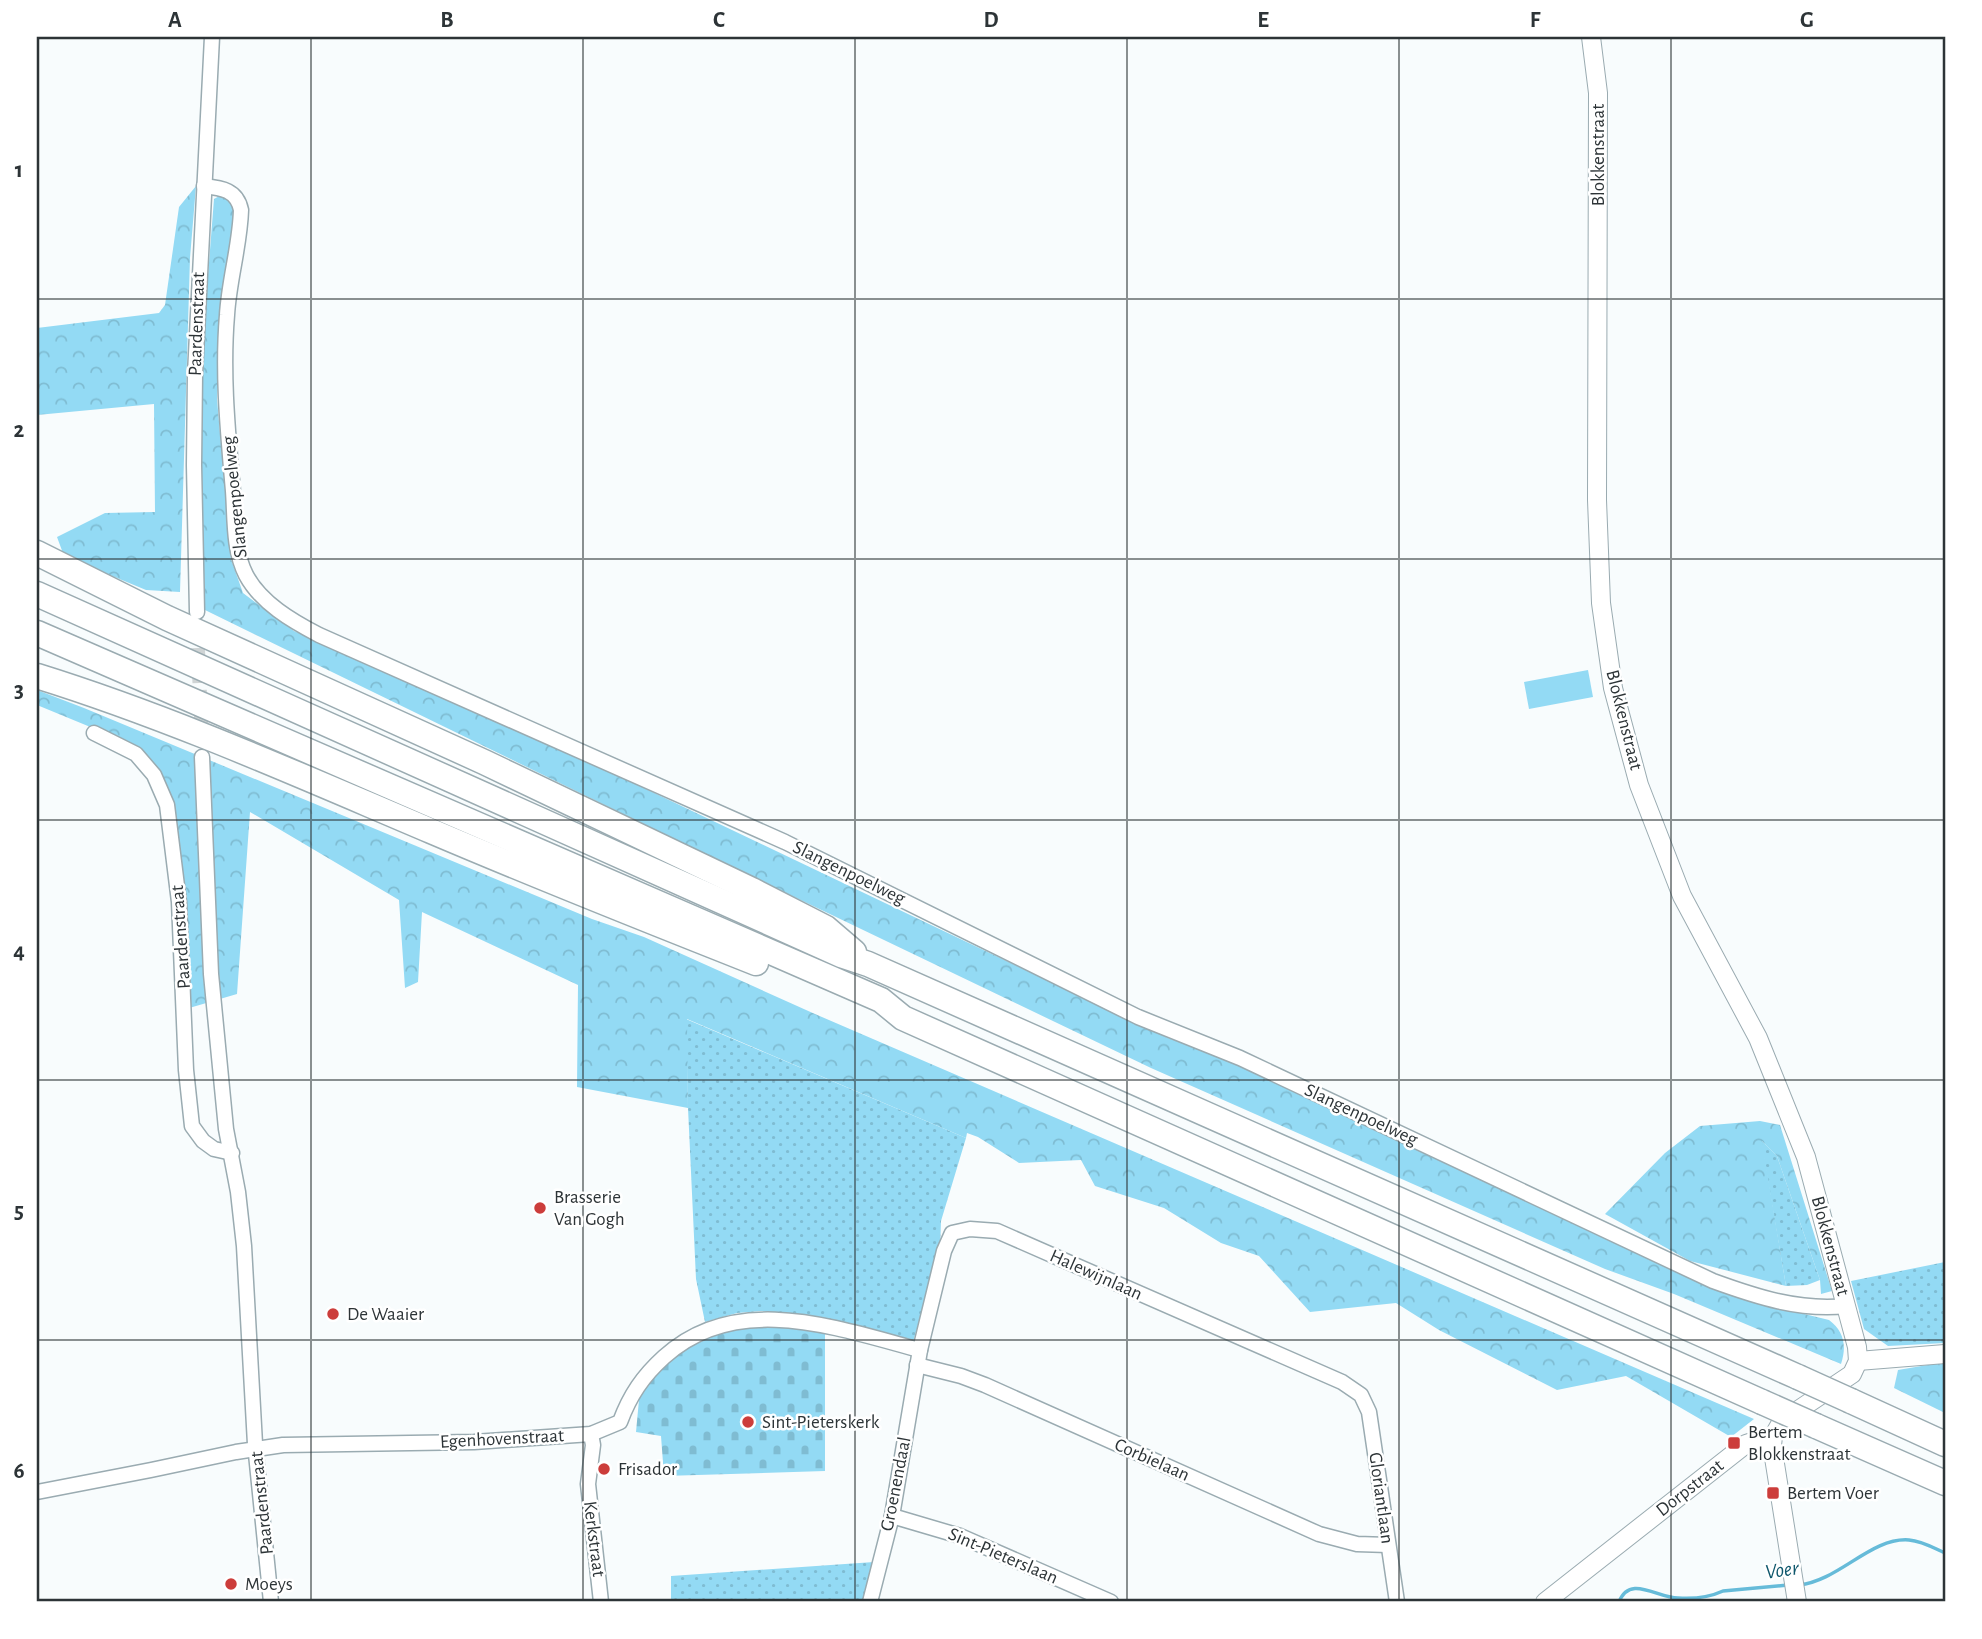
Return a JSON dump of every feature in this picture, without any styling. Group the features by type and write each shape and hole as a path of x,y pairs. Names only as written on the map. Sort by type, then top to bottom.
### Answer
{"highway":[{"path":"37,553 143,607 484,762 752,890 826,928 868,964"},
{"path":"37,594 828,949 868,964 1945,1444"},
{"path":"37,633 881,1000 903,1018"},
{"path":"37,676 270,762 503,861 876,1013 903,1018 1945,1483"}],"street":[{"name":"Paardenstraat","path":"197,612 195,374 212,37"},
{"name":"Blokkenstraat","path":"1591,37 1598,93 1597,500 1601,603 1613,688 1639,785 1682,896 1758,1038 1798,1134 1846,1306 1858,1361"},
{"name":"Slangenpoelweg","path":"204,186 222,188 232,193 239,200 241,209 229,290 225,347 227,413 238,551 243,568 253,586 261,596 289,618 319,635 810,854 1138,1017 1240,1058 1698,1274 1745,1293 1798,1306 1846,1306"},
{"name":"Paardenstraat","path":"94,733 136,754 154,775 167,805 179,902 186,1070 192,1126 203,1141 214,1149 232,1153"},
{"name":"Paardenstraat","path":"202,757 211,974 226,1129 241,1212 256,1449 271,1602"},
{"name":"Halewijnlaan","path":"917,1365 944,1251 952,1233 970,1228 997,1231 1342,1382 1361,1395"},
{"name":"Egenhovenstraat","path":"37,1492 283,1445 474,1442 591,1434 620,1422 634,1389 651,1368 678,1344 699,1332 738,1320 761,1318 841,1329 920,1349"},
{"path":"1795,1592 1772,1445 1773,1437 1782,1421 1852,1374 1858,1361 1945,1354"},
{"name":"Groenendaal","path":"870,1602 892,1516 917,1365"},
{"name":"Corbielaan","path":"917,1365 985,1385 1319,1534 1357,1544 1388,1545"},
{"name":"Gloriantlaan","path":"1361,1395 1369,1412 1397,1602"},
{"name":"Kerkstraat","path":"591,1434 593,1446 588,1484 601,1602"},
{"name":"Dorpstraat","path":"1545,1602 1746,1444 1755,1441 1772,1445"},
{"name":"Sint-Pieterslaan","path":"892,1516 960,1536 1111,1602"}],"green space":[{"path":"196,186 190,258 180,592 146,590 64,556 57,537 105,513 155,512 154,404 37,415 37,328 159,313 165,305 179,207"},
{"path":"221,195 229,197 236,208 221,304 217,399 231,559 243,593 294,631 539,738 1168,1038 1235,1062 1693,1280 1740,1298 1829,1320 1843,1339 1841,1364 1674,1294 1605,1269 1151,1068 205,610 200,446 206,301 214,199"},
{"path":"1588,670 1593,697 1529,709 1524,682"},
{"path":"37,690 592,919 644,937 815,1014 1754,1419 1731,1437 1626,1376 1557,1390 1439,1330 1396,1303 1310,1312 1259,1256 1221,1243 1164,1208 1095,1186 1081,1160 1019,1163 978,1137 967,1133 966,1138 687,1019 688,1108 577,1087 578,985 422,912 418,982 405,988 399,900 250,812 237,994 179,1011 171,803 152,761 117,738 37,705"},
{"path":"686,1019 966,1138 941,1221 940,1250 913,1342 762,1311 737,1313 705,1322 696,1279"},
{"path":"1760,1121 1780,1125 1832,1291 1821,1294 1820,1280 1777,1156 1762,1141 1786,1286 1690,1261 1605,1214 1665,1153 1700,1126"},
{"path":"1761,1140 1777,1156 1820,1280 1807,1285 1786,1286"},
{"path":"1945,1262 1945,1343 1888,1346 1864,1329 1851,1281"},
{"path":"761,1324 825,1333 825,1471 664,1476 661,1436 636,1432 640,1389 680,1348 718,1331"},
{"path":"1945,1362 1945,1413 1894,1388 1898,1370"},
{"path":"874,1562 864,1602 671,1602 671,1576"}],"waterway":[{"name":"Voer","path":"1799,1585 1828,1576 1881,1545 1895,1541 1919,1542 1945,1553"},
{"name":"Voer","path":"1619,1602 1624,1594 1637,1588 1670,1597 1690,1598 1723,1591 1788,1585"}],"tunnel":[{"path":"197,627 202,740"}],"place":[{"name":"Brasserie Van Gogh","path":"540,1208"},
{"name":"De Waaier","path":"333,1314"},
{"name":"Sint-Pieterskerk","path":"748,1422"},
{"name":"Bertem Blokkenstraat","path":"1734,1443"},
{"name":"Frisador","path":"604,1469"},
{"name":"Bertem Voer","path":"1773,1493"},
{"name":"Moeys","path":"231,1584"}]}
